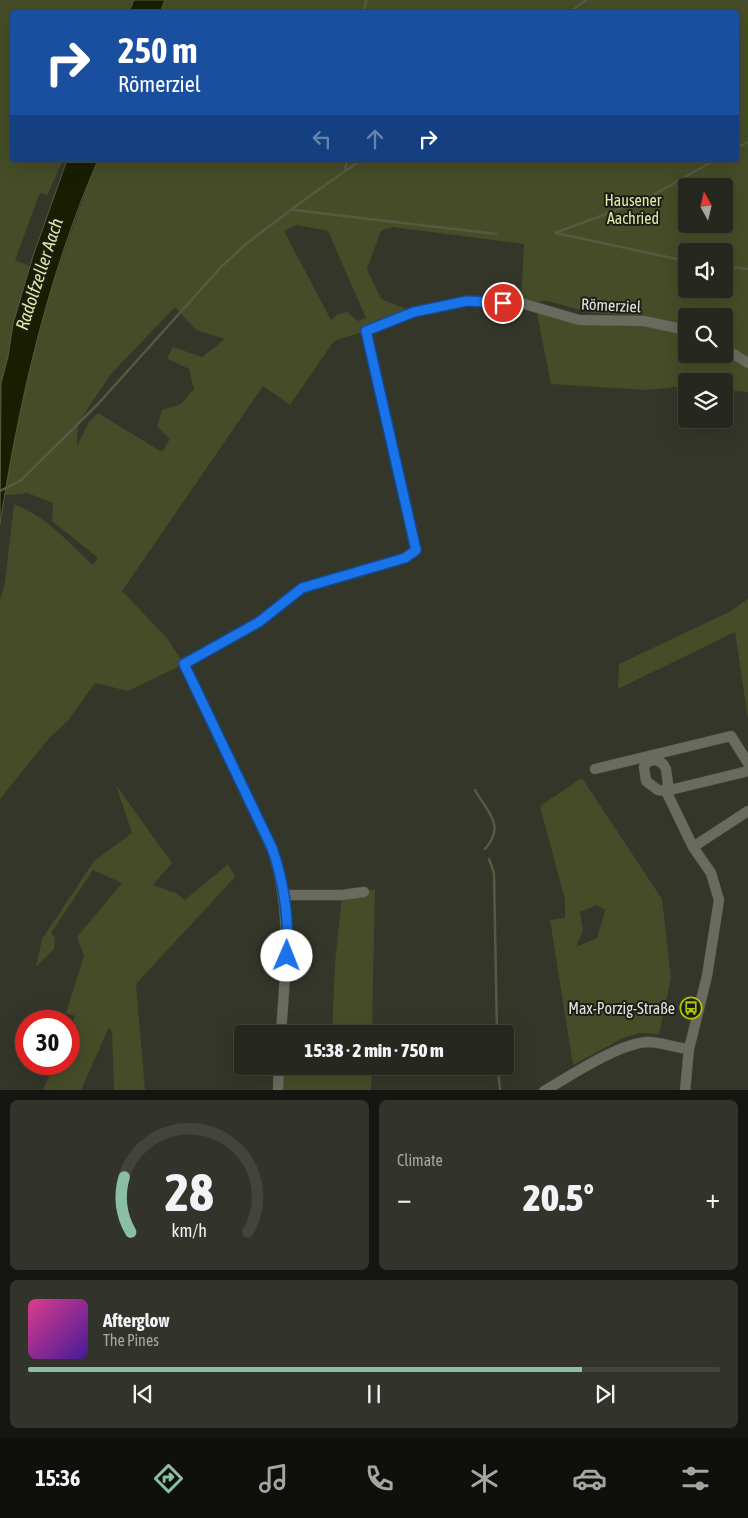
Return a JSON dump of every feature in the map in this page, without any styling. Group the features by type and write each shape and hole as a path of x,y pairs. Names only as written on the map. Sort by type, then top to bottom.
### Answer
{"street":[{"name":"Römerziel","path":"283,896 280,871 272,848 184,664 259,622 302,588 405,558 416,550 366,331 414,312 467,301 522,303 579,320 644,321 678,328"},
{"path":"733,354 748,363"},
{"path":"595,769 657,757 731,736 748,763"},
{"path":"657,757 666,769 668,784 666,791 693,847 711,873 719,900 708,966 690,1049 685,1090"},
{"path":"657,757 648,761 644,767 644,775 651,786 666,791 748,771"},
{"path":"693,847 748,811"},
{"path":"282,1025 288,941 283,896 342,895 364,892"},
{"path":"544,1090 603,1058 632,1045 649,1042 690,1049"},
{"path":"278,1090 279,1075"}],"green space":[{"name":"Hausener Aachried","path":"0,0 748,0 748,392 733,391 733,373 678,373 678,387 647,390 551,384 536,309 579,320 636,316 592,313 547,301 521,303 524,244 392,227 381,231 367,269 381,299 414,312 366,331 334,341 290,405 263,386 122,591 166,637 184,664 128,691 95,683 67,722 50,737 0,799 0,600 5,582 14,504 36,515 93,565 98,558 52,521 53,503 27,493 0,494","holes":["297,225 328,231 366,318 358,321 347,312 338,314 331,320 284,231","175,307 196,330 225,339 202,357 173,347 167,358 189,369 194,389 181,404 162,410 157,426 170,439 162,452 98,413 89,422 77,446 78,423 111,374"]},
{"path":"748,599 748,719 735,632 618,689 619,664 729,612"},
{"path":"582,778 662,899 671,978 659,1034 640,1033 623,1038 573,1065 550,920 565,918 565,900 540,806","holes":["597,905 605,910 597,938 576,947 583,931 580,912"]},
{"path":"116,785 172,863 153,885 176,893 185,900 228,864 235,877 136,984 145,1090 114,1090 112,1032 109,1027 81,1090 43,1090 49,1075 80,1075 80,1010 67,1010 84,956 77,937 122,883 93,870 51,933 55,938 54,949 36,967 42,939 94,861 132,833"},
{"path":"375,889 372,1025 332,1025 335,963 342,895"},
{"path":"279,1075 372,1075 371,1090 278,1090"}],"water":[{"path":"134,0 165,0 161,10 130,10"},
{"name":"Radolfzeller Aach","path":"66,162 97,162 64,248 37,339 16,431 0,524 1,383 8,357 13,324 33,256"}],"waterway":[{"path":"364,10 366,0"},
{"path":"573,10 586,0"},
{"path":"739,146 748,142"},
{"path":"345,171 347,162"},
{"path":"0,491 20,481 98,404 221,267 246,244 358,162"},
{"path":"555,233 646,199 711,162"},
{"path":"294,210 496,234"},
{"path":"556,233 678,259"},
{"path":"733,267 748,269"},
{"path":"475,790 493,819 494,833 485,849"},
{"path":"489,859 494,873 497,1025"},
{"path":"499,1075 500,1090"}],"place":[{"name":"Max-Porzig-Straße","path":"691,1008"}],"route":[{"path":"287,956 288,941 280,871 272,848 184,664 259,622 302,588 405,558 416,550 366,331 414,312 467,301 503,303"}]}
